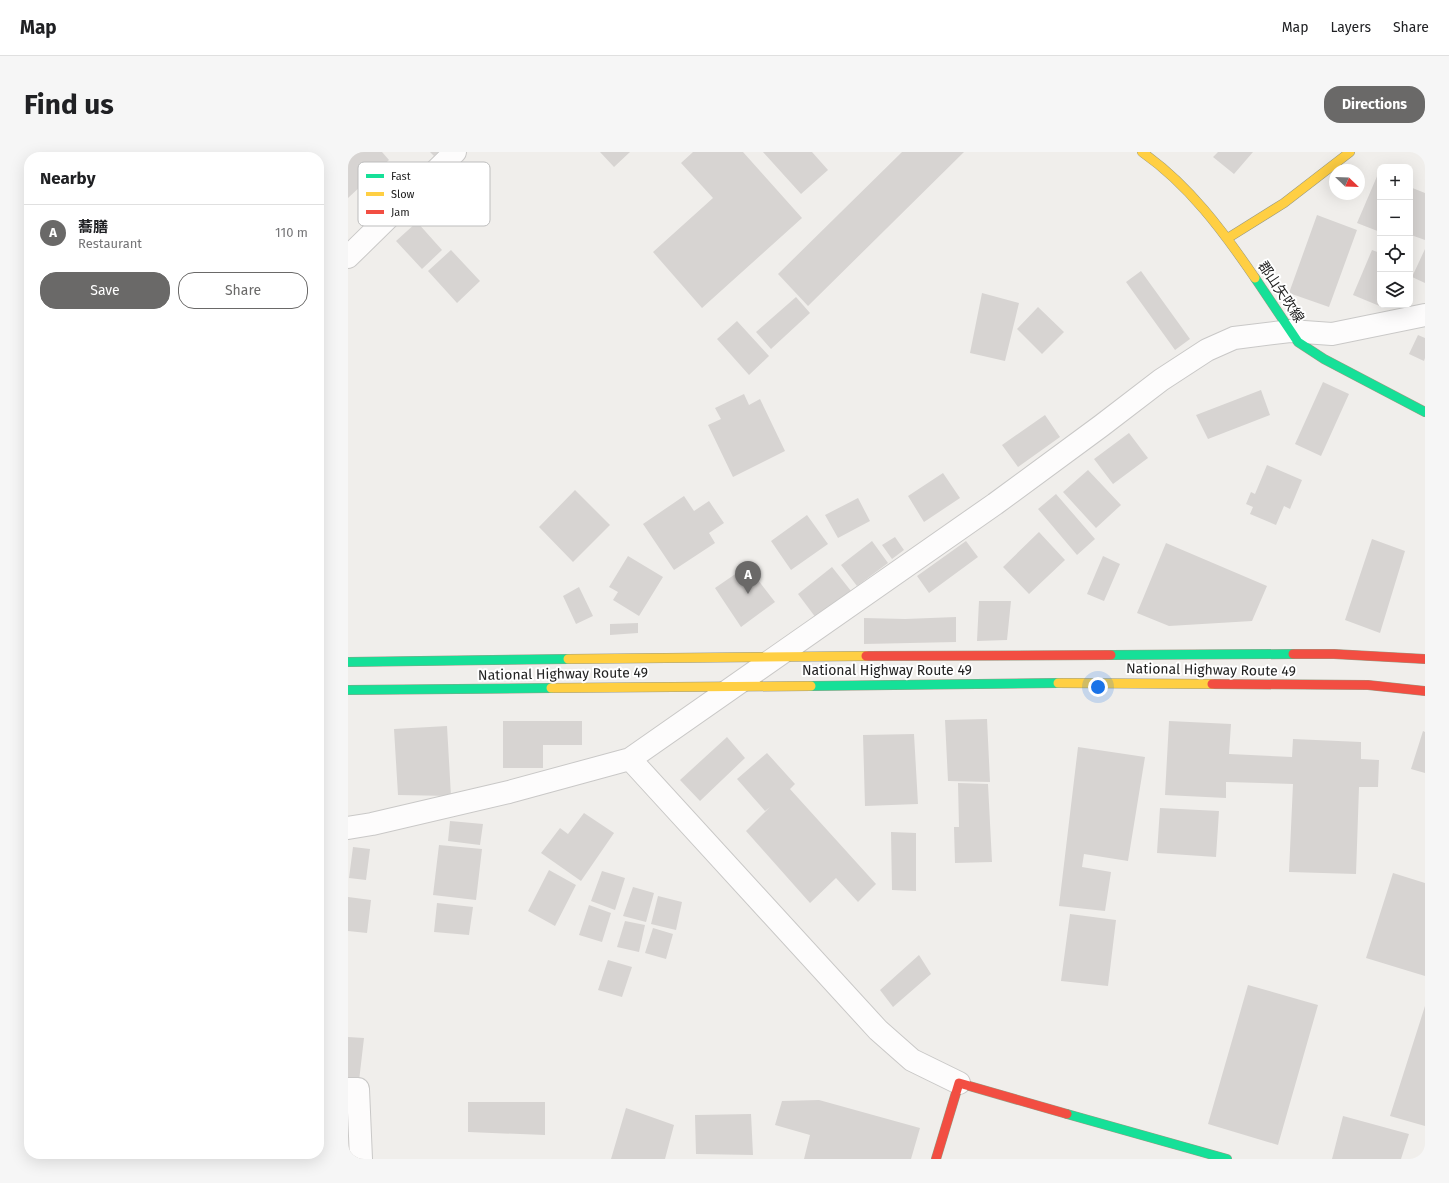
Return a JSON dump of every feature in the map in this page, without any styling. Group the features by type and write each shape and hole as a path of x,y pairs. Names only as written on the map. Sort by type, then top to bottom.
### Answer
{"main road":[{"name":"郡山矢吹線","path":"1142,152 1156,162 1190,194 1228,238 1298,342 1324,359 1425,412"},
{"path":"1228,238 1284,203 1350,152"},
{"name":"National Highway Route 49","path":"348,662 777,657 1334,654 1425,660"},
{"name":"National Highway Route 49","path":"348,690 1125,683 1368,685 1425,691"},
{"path":"936,1159 959,1083 1227,1159"}],"street":[{"path":"445,162 455,152"},
{"path":"348,257 380,226"},
{"path":"348,828 372,824 509,792 630,759 995,504 1101,426 1160,380 1207,350 1234,338 1290,331 1332,334 1425,315"},
{"path":"630,759 878,1030 912,1060 959,1083"},
{"path":"348,1089 358,1089 361,1159"}],"building":[{"path":"348,152 382,152 389,160 387,162 358,162 358,189 348,198"},
{"path":"430,152 438,152 434,156"},
{"path":"600,152 630,152 614,167"},
{"path":"693,152 743,152 802,218 702,308 653,252 713,198 681,163"},
{"path":"763,152 812,152 828,170 801,194"},
{"path":"902,152 964,152 808,306 778,274"},
{"path":"1218,152 1253,152 1234,174 1213,157"},
{"path":"1377,176 1377,231 1357,223"},
{"path":"1413,188 1425,193 1425,240 1413,236"},
{"path":"1317,215 1357,230 1329,307 1289,293"},
{"path":"413,226 421,226 442,250 422,269 396,241"},
{"path":"1425,249 1425,283 1413,277"},
{"path":"451,250 480,281 457,303 428,271"},
{"path":"1372,250 1377,252 1377,305 1353,295"},
{"path":"1141,271 1190,339 1175,350 1126,282"},
{"path":"982,293 1019,303 1005,361 970,353"},
{"path":"796,297 810,313 771,349 756,332"},
{"path":"1038,307 1064,332 1042,354 1017,329"},
{"path":"737,321 769,356 749,375 717,339"},
{"path":"1418,335 1425,338 1424,361 1409,354"},
{"path":"1323,382 1349,394 1321,456 1295,444"},
{"path":"1261,390 1270,415 1208,439 1196,415"},
{"path":"744,394 749,405 760,399 785,451 733,477 708,425 721,419 715,408"},
{"path":"1045,415 1060,437 1018,467 1002,445"},
{"path":"1129,433 1148,458 1113,484 1094,459"},
{"path":"1267,465 1302,480 1290,509 1284,506 1276,525 1250,514 1253,507 1246,504 1251,492 1255,494"},
{"path":"1088,470 1121,505 1096,528 1063,492"},
{"path":"943,473 960,498 924,522 908,496"},
{"path":"575,490 610,525 573,562 539,527"},
{"path":"1056,494 1095,539 1077,555 1038,509"},
{"path":"684,496 694,511 709,501 724,523 709,533 715,543 674,570 643,524"},
{"path":"858,498 870,521 838,538 825,515"},
{"path":"807,515 828,544 791,570 771,541"},
{"path":"1039,532 1065,560 1029,594 1003,567"},
{"path":"895,537 904,550 892,559 882,545"},
{"path":"1372,539 1405,551 1380,633 1345,620"},
{"path":"872,541 888,563 857,586 841,565"},
{"path":"966,541 978,557 929,593 917,576"},
{"path":"1166,543 1267,586 1252,621 1169,626 1137,613"},
{"path":"628,556 663,577 639,616 613,600 618,592 609,587"},
{"path":"1103,556 1120,564 1104,601 1087,594"},
{"path":"747,566 775,602 741,627 715,588"},
{"path":"832,567 851,591 816,618 798,594"},
{"path":"579,587 593,616 576,624 563,596"},
{"path":"979,601 1011,601 1007,640 977,641"},
{"path":"956,617 956,642 864,644 864,618 905,619"},
{"path":"638,623 638,633 610,635 610,624"},
{"path":"987,719 990,782 948,781 945,720"},
{"path":"503,721 582,721 582,745 543,745 543,768 503,768"},
{"path":"1169,721 1231,724 1229,754 1292,757 1293,739 1361,742 1361,759 1379,760 1378,787 1359,787 1356,874 1289,872 1293,784 1226,782 1226,798 1165,795"},
{"path":"447,726 451,796 398,795 394,729"},
{"path":"1423,731 1425,732 1425,773 1411,769"},
{"path":"914,734 918,804 865,806 863,735"},
{"path":"727,737 745,758 700,801 680,780"},
{"path":"1078,747 1145,757 1128,861 1084,854 1082,867 1111,872 1105,911 1059,906"},
{"path":"767,753 795,784 790,789 876,884 858,902 836,878 810,903 746,831 770,807 765,811 737,779"},
{"path":"958,783 988,784 992,862 955,863 954,827 959,827"},
{"path":"1160,808 1219,811 1216,857 1157,853"},
{"path":"584,813 614,833 581,881 541,853 560,828 568,834"},
{"path":"450,821 483,824 480,845 448,841"},
{"path":"891,832 916,833 916,891 892,890"},
{"path":"439,845 482,849 476,900 433,895"},
{"path":"353,847 370,849 366,880 349,878"},
{"path":"549,870 576,885 555,926 528,911"},
{"path":"602,871 625,878 615,910 591,901"},
{"path":"1393,873 1425,883 1425,976 1366,958"},
{"path":"633,887 654,893 646,922 623,916"},
{"path":"658,896 682,902 676,930 651,924"},
{"path":"348,897 371,900 367,933 348,931"},
{"path":"437,903 473,907 469,935 434,932"},
{"path":"589,905 611,913 602,942 579,935"},
{"path":"1070,914 1116,920 1108,986 1061,981"},
{"path":"625,921 645,925 639,952 617,947"},
{"path":"653,928 673,934 666,959 645,953"},
{"path":"919,955 931,974 893,1007 880,990"},
{"path":"608,960 632,967 622,997 598,990"},
{"path":"1248,985 1318,1005 1278,1145 1208,1124"},
{"path":"1425,1006 1425,1126 1390,1116"},
{"path":"348,1037 364,1038 359,1081 348,1080"},
{"path":"819,1100 920,1128 911,1159 804,1159 810,1135 775,1125 782,1101"},
{"path":"468,1102 545,1102 545,1135 468,1132"},
{"path":"626,1108 674,1125 665,1159 611,1159"},
{"path":"751,1114 753,1155 696,1154 695,1115"},
{"path":"1343,1116 1409,1134 1401,1159 1332,1159"}],"traffic: fast":[{"path":"1255,278 1298,342 1324,359 1425,412"},
{"path":"1111,655 1293,654"},
{"path":"348,662 568,659"},
{"path":"811,686 1058,683"},
{"path":"348,690 551,688"},
{"path":"1067,1114 1227,1159"}],"traffic: slow":[{"path":"1142,152 1159,165 1190,194 1218,226 1255,278"},
{"path":"1228,238 1284,203 1350,152"},
{"path":"568,659 866,656"},
{"path":"1058,683 1212,684"},
{"path":"551,688 811,686"}],"traffic: jam":[{"path":"1293,654 1334,654 1425,659"},
{"path":"866,656 1111,655"},
{"path":"1212,684 1368,685 1425,691"},
{"path":"936,1159 959,1083 1067,1114"}],"place":[{"name":"蕎膳","path":"748,594"}]}
